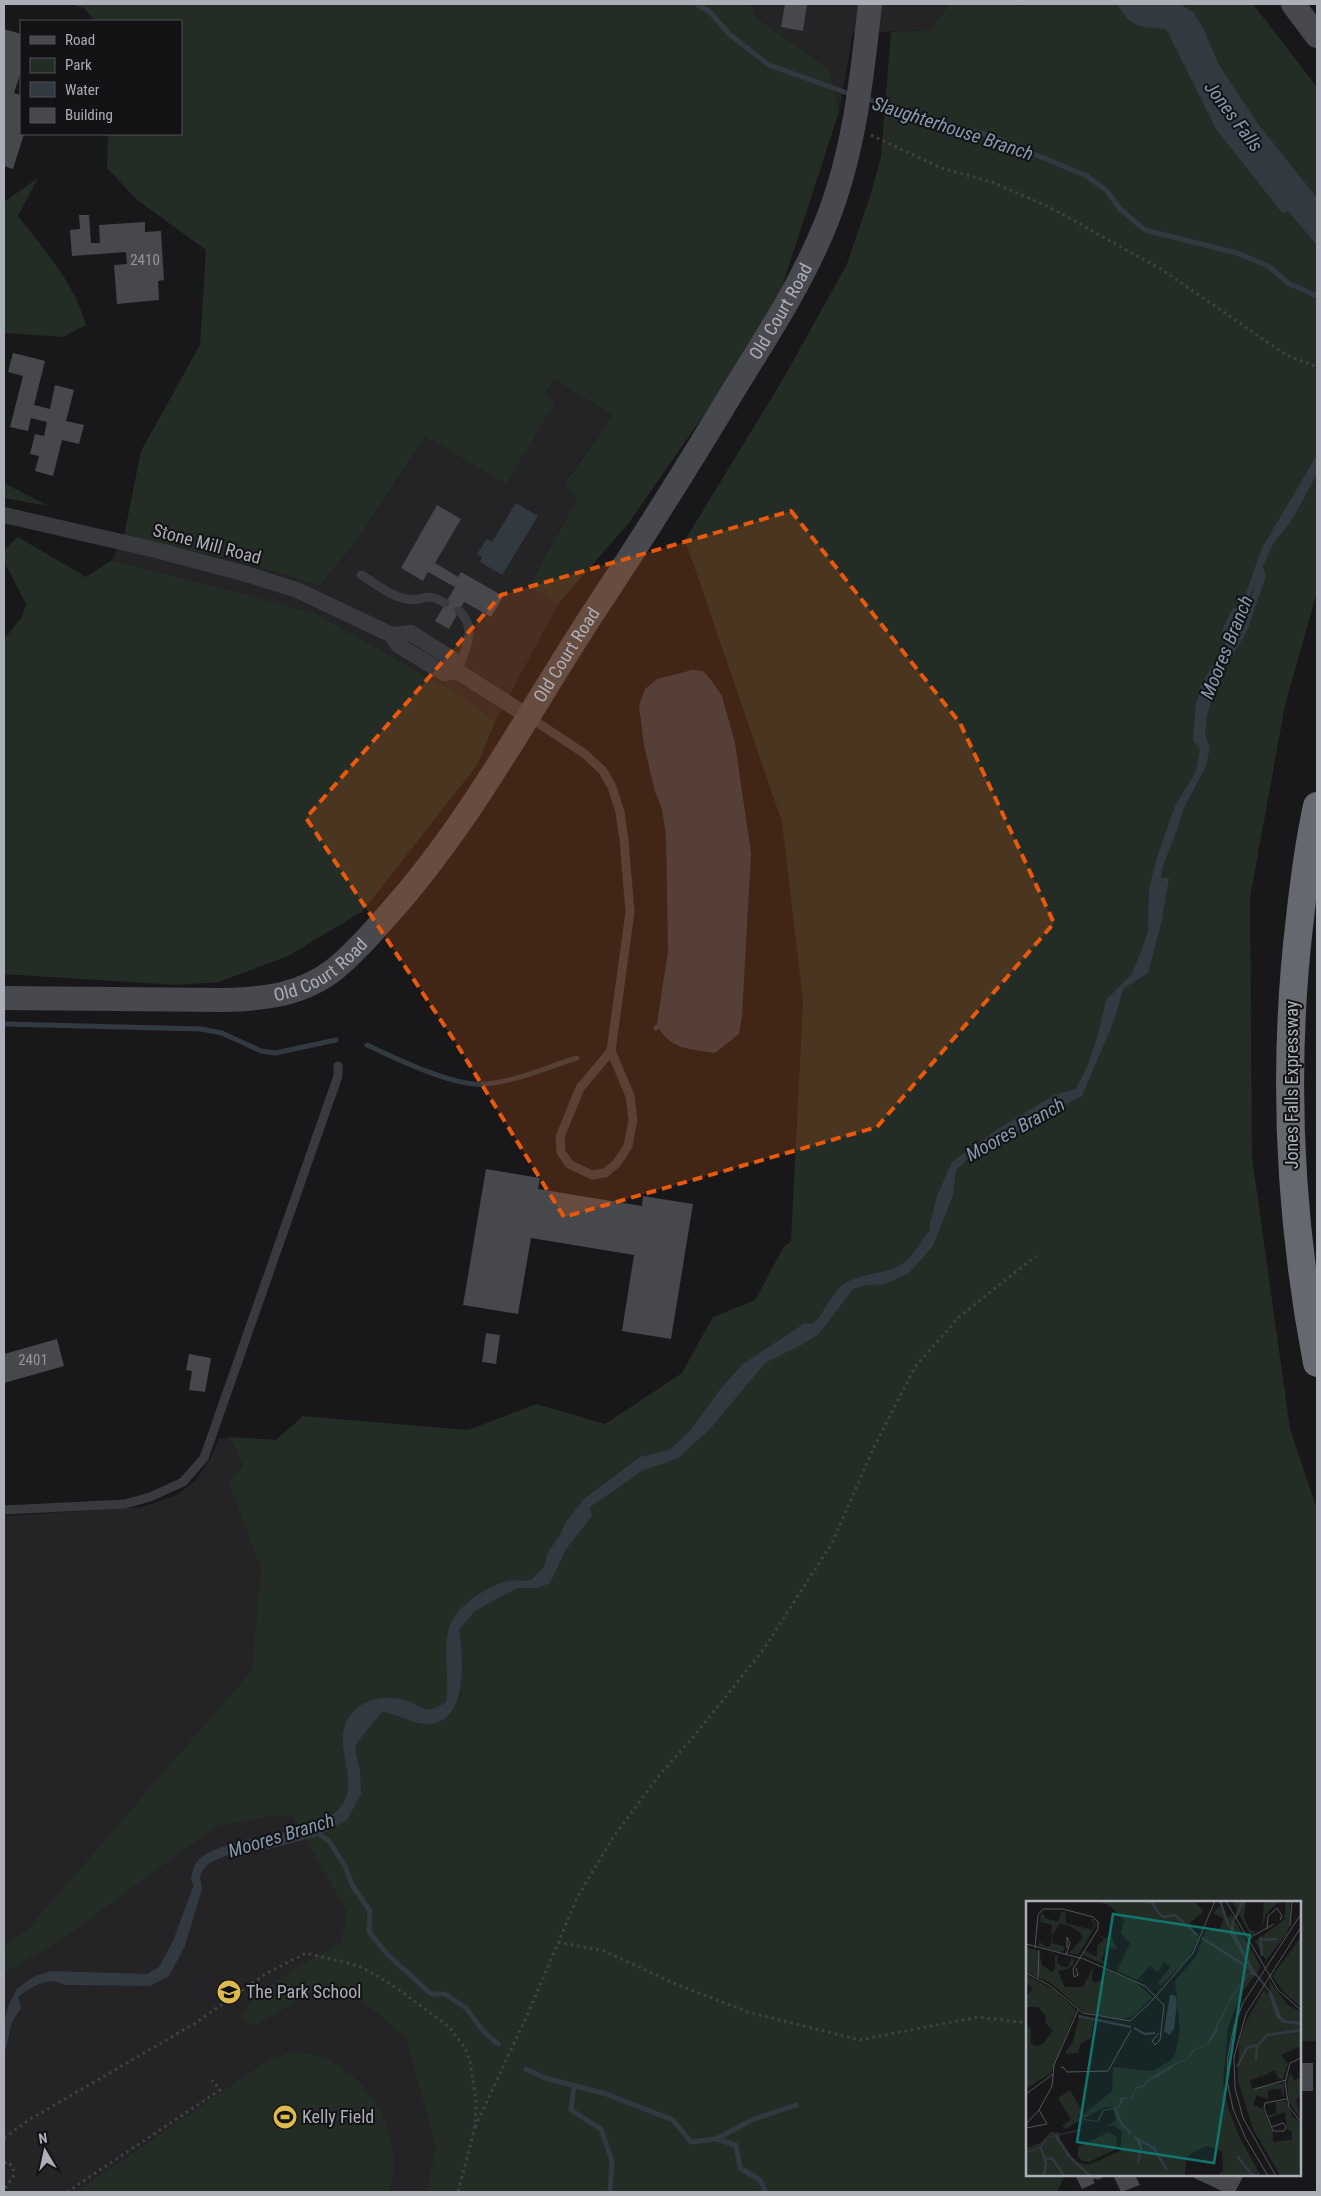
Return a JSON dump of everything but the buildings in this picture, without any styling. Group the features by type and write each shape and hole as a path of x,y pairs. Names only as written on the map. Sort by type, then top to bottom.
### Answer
{"highway":[{"name":"Jones Falls Expressway","path":"1317,806 1304,880 1295,956 1290,1026 1289,1092 1297,1242 1317,1363"}],"main road":[{"name":"Old Court Road","path":"4,998 255,999 290,992 320,979 351,955 372,933 416,882 478,798 596,608 636,550 799,282 828,219 855,121 870,4"},
{"path":"1294,4 1316,32"}],"street":[{"name":"Stone Mill Road","path":"4,515 156,550 250,575 297,590 392,635 398,645 444,672 457,671 529,717"}],"lane":[{"path":"361,575 396,596 408,600 431,596 445,603"},
{"path":"457,671 469,638 469,628 464,615 459,611"},
{"path":"529,717 585,754 603,771 612,788 620,812 628,869 630,912 611,1051 630,1096 632,1120 628,1146 617,1164 605,1173 592,1176 569,1164 561,1152 560,1137 568,1112 580,1088 611,1051"},
{"path":"4,1510 125,1504 150,1497 183,1482 204,1458 338,1076 338,1066"}],"path":[{"path":"855,121 873,136 941,168 992,182 1051,208 1160,268 1286,355 1317,367"},
{"path":"458,2192 475,2127 530,2009 578,1896 612,1839 657,1778 695,1735 763,1650 832,1543 874,1447 915,1367 959,1317 1036,1256"},
{"path":"558,1942 604,1951 678,1985 748,2012 860,2040 978,2017 1026,2023"},
{"path":"4,2138 27,2121 194,2024 268,1973 306,1953 360,1966 401,1991 449,2027 465,2048 470,2061 476,2101 475,2127"},
{"path":"67,2192 220,2090 212,2080"},
{"path":"4,2163 8,2162 13,2167 14,2175 4,2190"}],"highlighted area":[{"path":"791,511 960,723 1054,923 877,1127 564,1217 456,1043 306,818 501,595"}],"shaded area":[{"path":"751,4 949,4 930,30 853,33 839,112 830,69 755,17"},
{"path":"554,379 613,416 564,483 577,499 529,586 558,604 495,722 462,696 313,612 112,560 124,536 234,560 320,586 359,538 425,436 544,395"},
{"name":"The Park School","path":"230,1437 527,2171 495,2192 4,2192 4,1516 142,1507 177,1495 195,1481 210,1459 219,1439"}],"green space":[{"path":"69,4 751,4 755,17 830,69 839,112 772,317 628,524 558,604 529,586 577,499 564,484 613,416 554,379 544,395 555,402 506,484 425,436 359,538 320,586 234,560 124,536 141,451 200,345 206,250 136,199 107,168 108,135 182,135 182,20 94,20 84,8"},
{"path":"949,4 1010,4 1021,6 1022,4 1253,4 1317,87 1317,592 1285,705 1250,898 1252,1157 1290,1429 1317,1509 1317,2041 1301,2041 1301,1901 1026,1901 1026,2176 1065,2176 1057,2192 427,2192 436,2147 406,2038 350,1991 323,1987 253,2026 240,2018 257,1994 298,1967 341,1943 347,1912 292,1815 274,1816 216,1826 61,1940 4,1973 4,1946 28,1929 252,1670 261,1568 228,1481 243,1468 230,1437 276,1440 303,1416 468,1430 536,1404 605,1424 682,1373 713,1317 755,1300 783,1248 791,1241 803,1001 782,822 685,540 783,379 847,264 881,157 891,32 930,30"},
{"path":"38,178 18,216 58,268 81,309 86,325 63,337 4,333 4,202"},
{"path":"4,483 48,506 4,498"},
{"path":"18,537 86,577 112,560 313,612 462,696 495,722 477,765 363,911 288,956 219,982 177,985 4,974 4,639 22,617 26,604 4,561 4,550"},
{"name":"Kelly Field","path":"288,2053 307,2053 323,2058 353,2076 365,2088 384,2118 390,2134 394,2167 388,2192 76,2192 267,2061"}],"water":[{"name":"Jones Falls","path":"1117,4 1180,4 1194,13 1204,30 1219,65 1258,124 1317,198 1317,245 1288,211 1283,214 1216,129 1166,29 1137,25 1127,18"},
{"path":"1317,455 1317,474 1290,523 1274,542 1263,566 1266,576 1247,631 1217,681 1207,716 1205,735 1210,748 1205,768 1183,810 1162,868 1161,878 1169,878 1161,924 1148,973 1123,989 1115,1018 1082,1096 969,1157 956,1171 953,1195 933,1246 909,1273 885,1284 867,1285 853,1289 819,1334 765,1363 710,1429 678,1458 642,1471 590,1507 592,1516 566,1549 550,1583 538,1588 517,1588 475,1611 459,1630 462,1673 456,1703 449,1715 439,1722 425,1724 382,1712 358,1741 355,1748 360,1771 361,1794 347,1820 317,1836 273,1848 257,1850 244,1848 209,1863 202,1871 200,1877 202,1889 185,1946 169,1976 150,1986 64,1985 52,1981 34,1986 18,1997 21,2008 12,2022 4,2057 4,2021 9,2004 17,1989 33,1977 51,1971 147,1974 159,1967 173,1941 194,1885 191,1880 192,1874 200,1859 214,1850 228,1845 301,1828 327,1818 338,1810 346,1799 348,1786 343,1733 347,1720 357,1708 368,1701 381,1698 402,1699 429,1710 446,1702 447,1636 452,1620 465,1605 473,1598 500,1584 508,1581 531,1580 544,1567 548,1552 560,1535 566,1522 584,1499 640,1457 669,1450 689,1432 722,1387 743,1364 805,1323 813,1324 841,1286 854,1279 893,1268 906,1261 930,1230 937,1196 952,1162 997,1130 1054,1095 1076,1089 1087,1067 1098,1035 1106,1000 1131,975 1148,932 1149,888 1159,851 1175,806 1202,761 1203,753 1193,740 1196,703 1202,683 1226,643 1222,630 1233,608 1240,607 1232,626 1239,631 1253,593 1252,576 1262,548"},
{"path":"516,503 538,516 502,575 480,562 482,557 477,554 487,539 492,542"},
{"path":"692,670 703,671 722,696 735,743 751,853 742,1017 739,1034 715,1053 689,1049 673,1043 661,1032 657,1023 668,951 666,836 662,809 655,792 644,745 639,706 645,689 657,679"}],"waterway":[{"name":"Slaughterhouse Branch","path":"697,4 710,12 729,34 769,65 853,95"},
{"name":"Slaughterhouse Branch","path":"864,98 914,115 991,136 1087,176 1107,191 1120,209 1145,230 1237,253 1268,266 1288,283 1317,296"},
{"name":"Moores Branch","path":"1234,633 1254,578"},
{"name":"Moores Branch","path":"1199,768 1203,747"},
{"path":"4,1024 201,1029 222,1033 261,1051 275,1053 336,1040"},
{"path":"367,1045 441,1076 472,1084 496,1083 531,1074 577,1058"},
{"path":"316,1832 329,1841 345,1866 352,1885 370,1911 369,1932 388,1955 431,1994 445,1994 466,2008 484,2032 498,2044"},
{"path":"526,2069 545,2078 606,2094 673,2120 691,2142 716,2139 736,2145 740,2168 760,2180 766,2192"},
{"path":"574,2085 571,2110 601,2129 612,2161 610,2192"},
{"path":"716,2139 754,2119 796,2105"}],"place":[{"name":"The Park School","path":"229,1992"},
{"name":"Kelly Field","path":"285,2117"}]}
